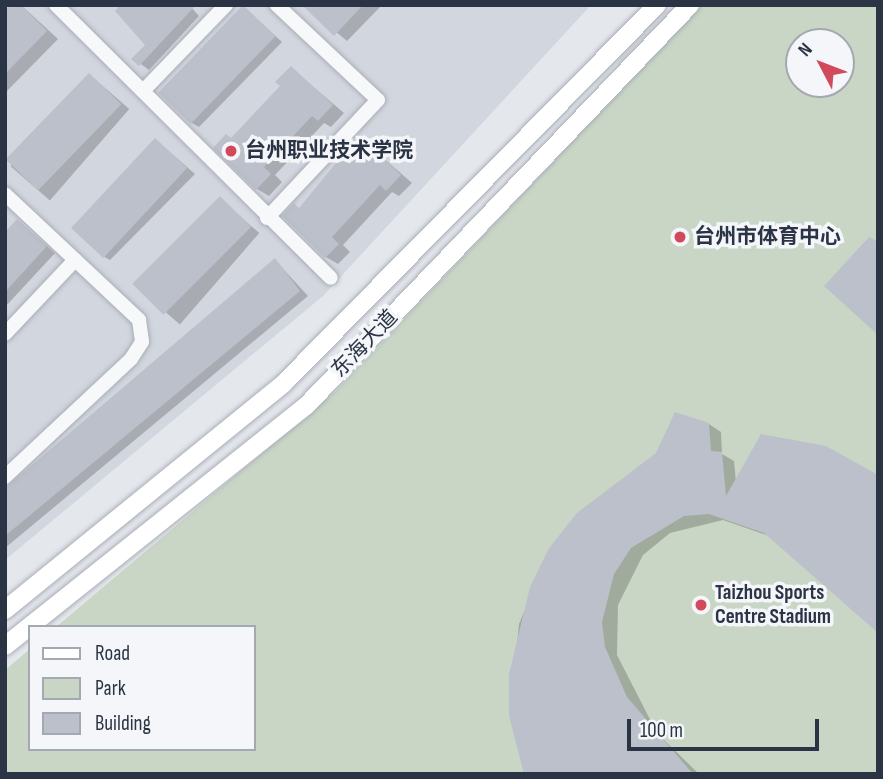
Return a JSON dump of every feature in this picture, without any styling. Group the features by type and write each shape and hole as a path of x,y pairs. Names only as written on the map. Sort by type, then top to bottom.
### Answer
{"main road":[{"name":"东海大道","path":"5,610 284,383 657,5"},
{"name":"东海大道","path":"31,625 306,406 690,5"},
{"name":"东海大道","path":"5,646 28,628"}],"lane":[{"path":"56,5 267,218 331,278"},
{"path":"144,91 226,5"},
{"path":"267,218 378,100 277,5"},
{"path":"5,194 139,320 142,342 131,359 5,477"},
{"path":"5,334 75,260"}],"shaded area":[{"name":"台州职业技术学院","path":"5,5 591,5 323,296 5,560"}],"green space":[{"name":"台州市体育中心","path":"702,5 878,5 878,774 5,774 5,670 28,651 28,751 256,751 256,625 58,625 337,390"}],"building":[{"path":"11,5 21,5 47,31 5,74 5,11"},
{"path":"120,5 196,5 139,66 131,59 145,45 115,11"},
{"path":"243,5 275,36 191,124 158,93"},
{"path":"302,5 363,5 334,36"},
{"path":"291,66 333,105 318,121 312,116 264,167 271,174 256,190 213,148 226,134 231,138 280,86 275,82"},
{"path":"89,73 121,104 38,191 6,159"},
{"path":"359,135 401,175 386,191 380,185 332,237 339,244 325,258 282,216 294,203 299,208"},
{"path":"155,138 187,168 103,258 71,228"},
{"path":"220,196 251,227 163,315 132,284"},
{"path":"17,219 47,246 5,292 5,232"},
{"path":"869,237 878,242 878,335 824,286"},
{"path":"275,258 300,291 5,536 5,488"},
{"path":"675,412 709,423 711,451 722,452 726,496 761,434 826,446 878,475 878,633 764,533 709,514 684,516 631,548 614,574 602,622 605,647 627,697 693,774 524,774 509,716 509,674 530,587 549,548 577,513 656,453"}],"place":[{"name":"台州职业技术学院","path":"231,151"},
{"name":"台州市体育中心","path":"680,237"},
{"name":"Taizhou Sports Centre Stadium","path":"701,605"}]}
